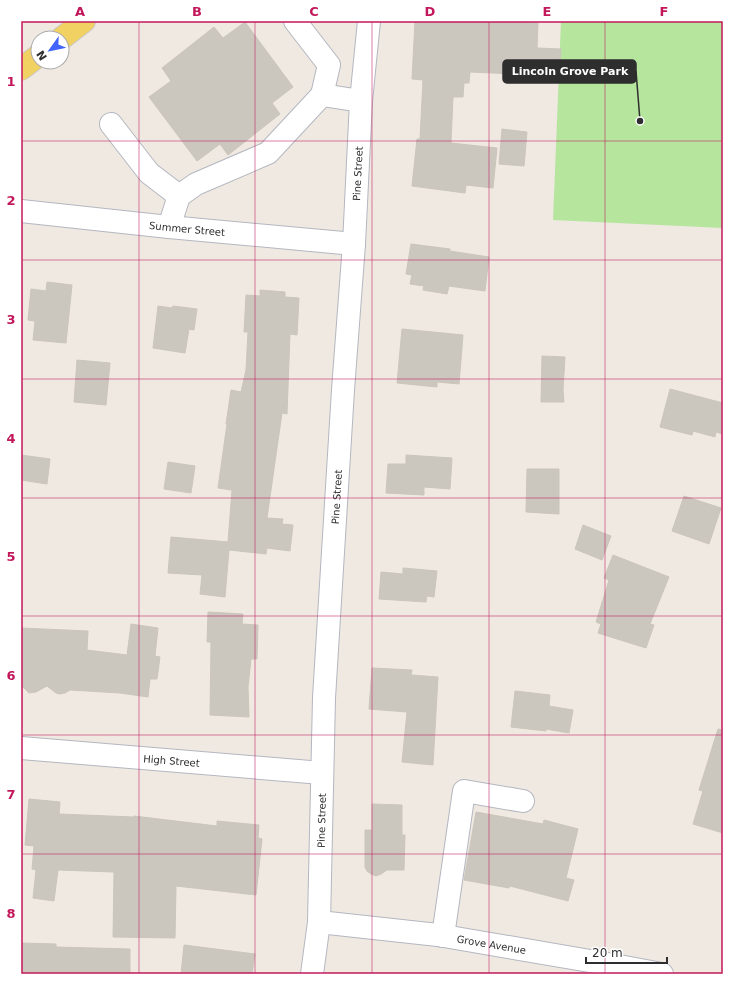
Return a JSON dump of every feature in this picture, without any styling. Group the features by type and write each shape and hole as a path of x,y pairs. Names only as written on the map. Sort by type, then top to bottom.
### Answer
{"main road":[{"path":"70,32 84,21"}],"street":[{"path":"169,227 179,196 196,184 268,153 322,95 329,65 295,21"},
{"name":"Pine Street","path":"312,974 319,922 324,698 354,244 361,101 369,21"},
{"path":"322,95 361,101"},
{"path":"112,124 149,173 179,196"},
{"name":"Summer Street","path":"21,211 169,227 354,244"},
{"name":"High Street","path":"21,748 322,773"},
{"path":"443,936 464,791 523,801"},
{"name":"Grove Avenue","path":"319,922 443,936 617,970 658,974"}],"green space":[{"path":"561,21 723,21 723,228 553,220"}],"building":[{"path":"415,21 502,21 538,23 537,48 561,49 559,76 470,72 469,83 464,83 463,97 453,97 451,143 497,148 493,188 466,185 465,193 412,186 417,139 420,139 423,80 412,79"},
{"path":"245,22 293,87 272,103 280,114 228,155 220,144 197,161 149,97 171,81 162,68 214,27 223,38"},
{"path":"502,129 527,132 524,166 499,164"},
{"path":"411,244 450,249 450,251 489,257 485,291 449,286 447,294 423,290 424,286 410,284 412,275 406,274"},
{"path":"47,282 72,285 66,343 33,340 35,321 28,320 31,289 46,291"},
{"path":"260,290 285,292 285,297 299,298 297,335 290,334 287,414 282,413 267,518 283,519 282,524 293,525 290,551 267,548 266,554 229,550 225,597 200,594 202,575 168,573 171,537 228,542 232,490 218,488 226,424 231,390 241,392 246,370 248,332 244,332 246,295 260,296"},
{"path":"158,306 197,309 194,330 189,329 185,353 153,348"},
{"path":"402,329 463,335 459,384 437,382 437,387 397,383"},
{"path":"542,356 565,357 563,390 564,402 541,402"},
{"path":"77,360 110,363 106,405 74,402"},
{"path":"670,389 723,403 723,434 716,432 715,437 693,431 692,435 660,427"},
{"path":"21,455 50,459 47,484 21,480"},
{"path":"406,455 452,458 450,489 424,487 424,495 386,493 388,464 406,464"},
{"path":"168,462 195,466 191,493 164,489"},
{"path":"527,469 559,469 559,514 526,512"},
{"path":"684,496 721,508 709,544 672,531"},
{"path":"583,525 611,536 602,560 575,549"},
{"path":"613,555 669,577 650,624 654,625 646,648 598,633 601,624 596,622 609,580 604,578"},
{"path":"403,568 437,571 434,597 427,596 426,602 379,599 381,572 403,574"},
{"path":"208,612 243,614 242,624 258,625 257,659 251,659 248,687 249,717 210,715 211,642 207,642"},
{"path":"131,624 158,628 155,656 160,657 157,679 150,679 148,697 120,693 70,690 60,694 56,693 47,686 36,692 29,693 21,685 21,628 88,631 87,650 127,655"},
{"path":"372,668 412,670 411,675 438,677 433,765 402,762 407,712 369,709"},
{"path":"515,691 550,695 549,706 573,710 569,733 546,729 546,731 511,727"},
{"path":"718,729 723,730 723,833 693,824 703,791 699,790"},
{"path":"29,799 60,802 59,814 134,816 217,826 217,821 259,825 258,838 262,839 256,895 176,886 175,938 113,937 114,872 58,870 54,901 33,898 36,870 32,869 34,846 25,845"},
{"path":"372,804 402,805 402,835 405,835 404,870 387,870 376,876 367,871 365,867 365,830 372,830"},
{"path":"476,812 543,824 544,820 578,829 566,878 574,880 568,901 510,886 509,888 464,880"},
{"path":"21,943 56,944 56,947 130,949 130,974 21,974"},
{"path":"184,945 255,954 252,974 181,974"}],"place":[{"name":"Lincoln Grove Park","path":"640,121"}]}
